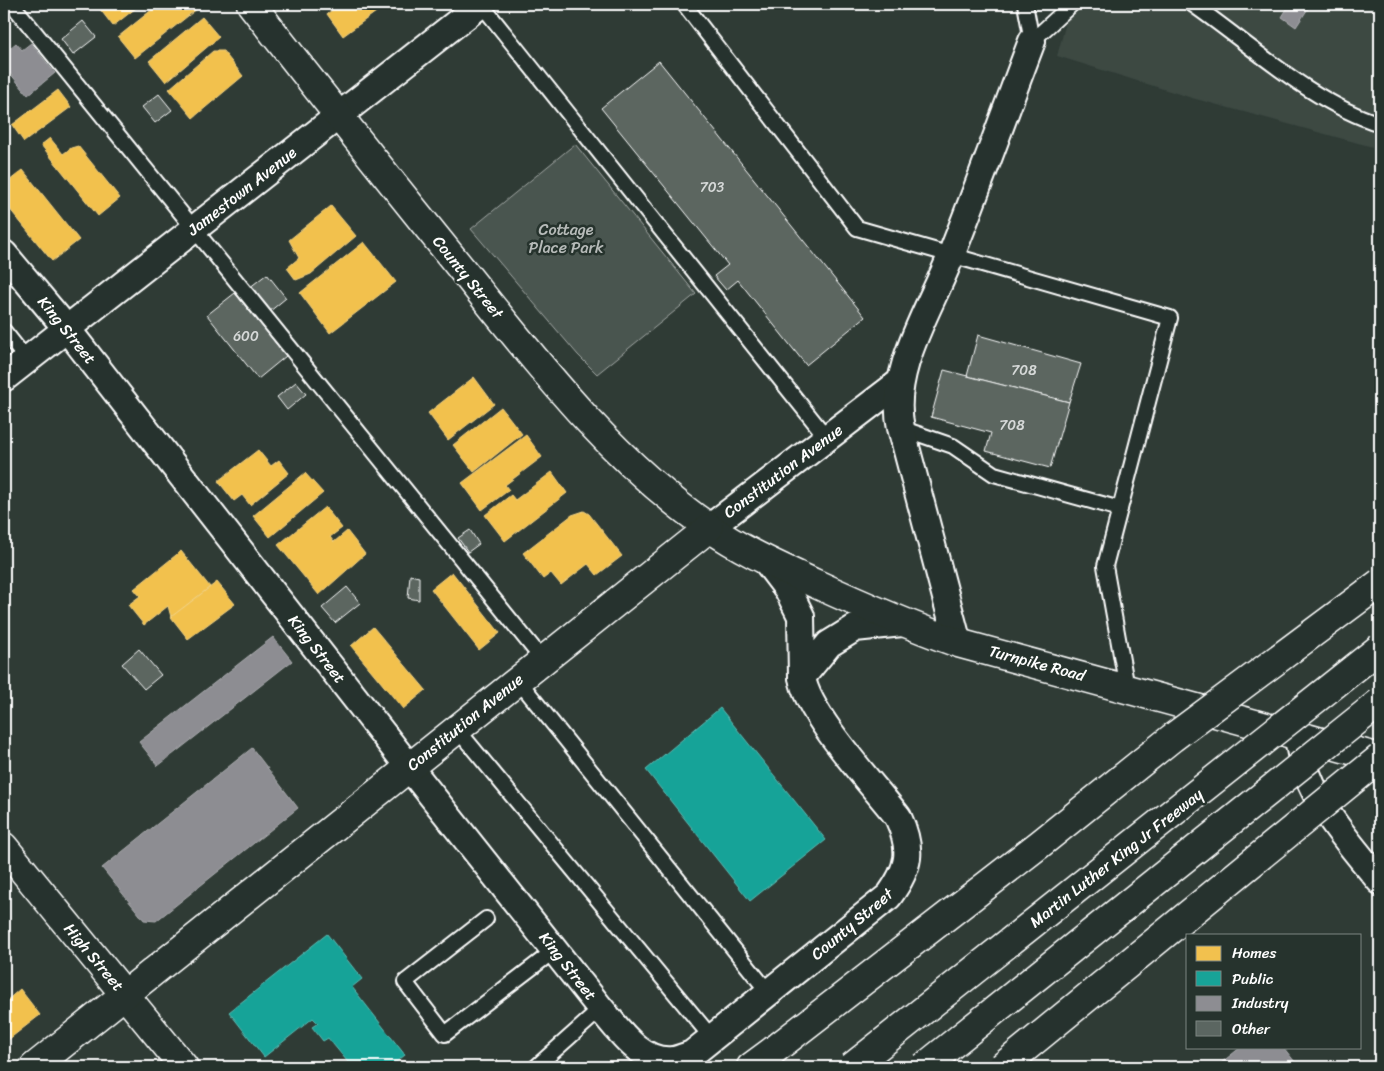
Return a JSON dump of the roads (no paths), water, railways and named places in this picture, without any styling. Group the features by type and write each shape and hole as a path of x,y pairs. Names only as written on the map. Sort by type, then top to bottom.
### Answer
{"main road":[{"name":"County Street","path":"251,4 526,349 582,414 649,482 709,528"},
{"name":"Turnpike Road","path":"709,528 766,561 902,623 958,642 1380,758"},
{"name":"Constitution Avenue","path":"34,1067 709,528"},
{"path":"751,1067 1040,844 1172,738 1380,582"},
{"name":"Martin Luther King Jr Freeway","path":"852,1067 1380,648"},
{"path":"924,1067 1380,702"},
{"path":"1002,1067 1380,758"},
{"name":"High Street","path":"4,847 184,1067"}],"street":[{"name":"Jamestown Avenue","path":"4,378 481,4"},
{"path":"958,642 901,428 900,382 908,354 952,255 1032,41"},
{"name":"King Street","path":"4,254 67,329 409,767 630,1043"},
{"name":"Constitution Avenue","path":"709,528 900,382"},
{"name":"County Street","path":"630,1043 650,1056 672,1060 692,1054 890,896 901,880 908,864 907,836 898,817 818,715 804,690 801,616 788,590 766,561"},
{"path":"802,677 829,644 855,628 902,623"},
{"path":"1298,736 1302,760 1315,794 1334,824 1380,881"}],"lane":[{"path":"12,4 543,660"},
{"path":"481,4 827,438"},
{"path":"684,4 857,228 1170,318 1105,566 1127,688"},
{"path":"1025,4 1032,41"},
{"path":"1032,41 1072,4"},
{"path":"1192,4 1323,100 1358,117 1380,124"},
{"path":"4,331 27,360"},
{"path":"901,428 953,446 994,474 1120,508"},
{"path":"518,680 769,993"},
{"path":"457,728 712,1038"},
{"path":"486,919 404,982 444,1034 555,950"},
{"path":"536,1067 601,1008"}],"park label":[{"name":"Cottage Place Park","path":"566,238"}]}
